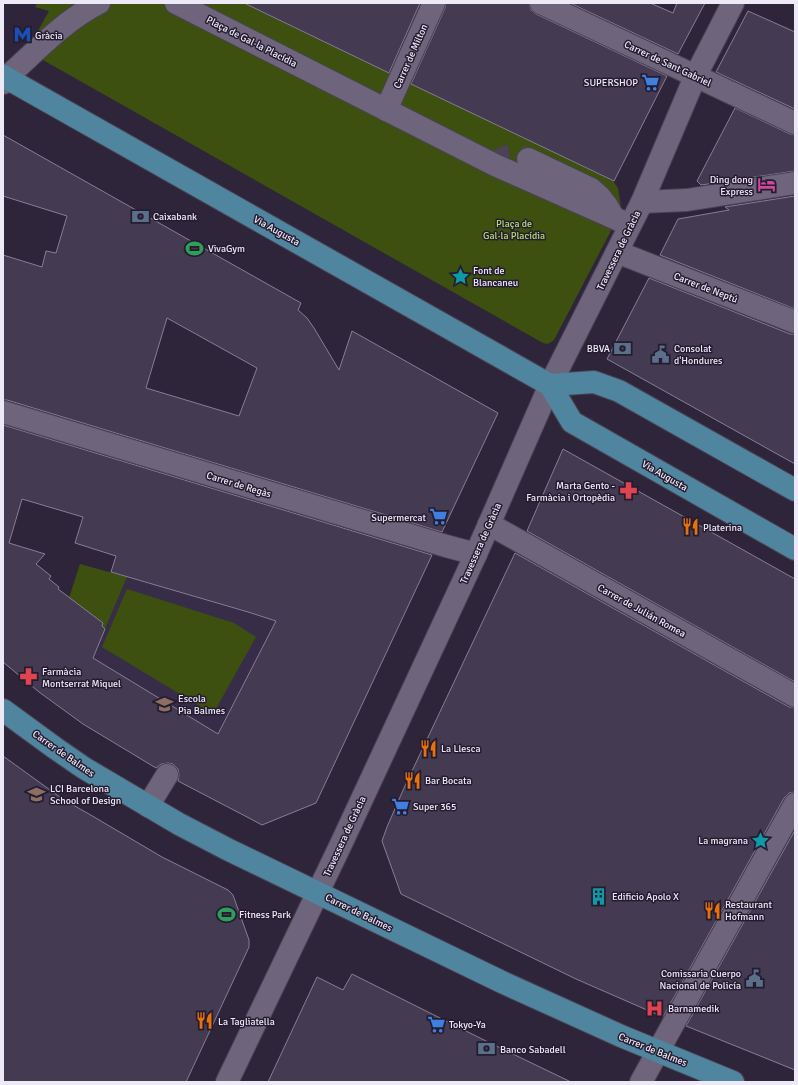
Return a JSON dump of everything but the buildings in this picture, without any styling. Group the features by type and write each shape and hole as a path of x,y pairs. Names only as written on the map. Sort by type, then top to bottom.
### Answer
{"main road":[{"name":"Via Augusta","path":"4,79 550,385 572,422 795,549"},
{"path":"550,385 594,382 619,391 795,490"},
{"name":"Carrer de Balmes","path":"3,710 84,768 179,824 229,850 504,983 621,1036 734,1082"}],"street":[{"path":"53,36 55,19 60,11 69,3"},
{"path":"4,79 76,16 99,3"},
{"name":"Plaça de Gal·la Placídia","path":"176,3 495,165 622,221"},
{"name":"Carrer de Milton","path":"386,110 434,3"},
{"name":"Carrer de Sant Gabriel","path":"541,3 795,123"},
{"name":"Travessera de Gràcia","path":"227,1082 318,892 476,554 550,385 617,252 622,221 642,202 695,77 733,3"},
{"path":"528,160 591,189 622,221"},
{"path":"642,202 687,200 795,184"},
{"name":"Carrer de Neptú","path":"617,252 795,322"},
{"name":"Carrer de Regàs","path":"3,412 438,544 476,554"},
{"name":"Carrer de Julián Romea","path":"489,524 795,696"},
{"path":"148,806 167,775"},
{"path":"641,1082 795,804"}],"shaded area":[{"name":"Escola Pia Balmes","path":"127,577 276,621 238,695 343,746 316,803 262,825 167,775 69,713"}],"green space":[{"name":"Plaça de Gal·la Placídia","path":"37,3 243,3 613,181 618,188 621,207 617,219 554,340 548,344 543,343 27,51 49,11 35,7"},
{"path":"80,564 127,577 105,629 102,626 103,623 69,598"},
{"path":"127,589 234,623 256,637 213,714 102,647"}],"tunnel":[{"path":"493,169 504,157 513,155 528,159"}],"place":[{"name":"Gràcia","path":"22,35"},
{"name":"SUPERSHOP","path":"651,82"},
{"name":"Ding dong Express","path":"766,185"},
{"name":"Caixabank","path":"140,216"},
{"name":"VivaGym","path":"195,248"},
{"name":"Font de Blancaneu","path":"460,276"},
{"name":"BBVA","path":"623,348"},
{"name":"Consolat d'Hondures","path":"661,354"},
{"name":"Marta Gento - Farmàcia i Ortopèdia","path":"628,491"},
{"name":"Supermercat","path":"439,517"},
{"name":"Platerina","path":"690,527"},
{"name":"Farmàcia Montserrat Miquel","path":"29,677"},
{"name":"Escola Pia Balmes","path":"165,704"},
{"name":"La Llesca","path":"428,748"},
{"name":"Bar Bocata","path":"412,780"},
{"name":"LCI Barcelona School of Design","path":"37,794"},
{"name":"Super 365","path":"400,806"},
{"name":"La magrana","path":"761,840"},
{"name":"Edificio Apolo X","path":"599,896"},
{"name":"Restaurant Hofmann","path":"712,910"},
{"name":"Fitness Park","path":"226,914"},
{"name":"Comissaria Cuerpo Nacional de Policía","path":"754,979"},
{"name":"Barnamedik","path":"655,1008"},
{"name":"La Tagliatella","path":"205,1021"},
{"name":"Tokyo-Ya","path":"436,1024"},
{"name":"Banco Sabadell","path":"487,1049"}]}
